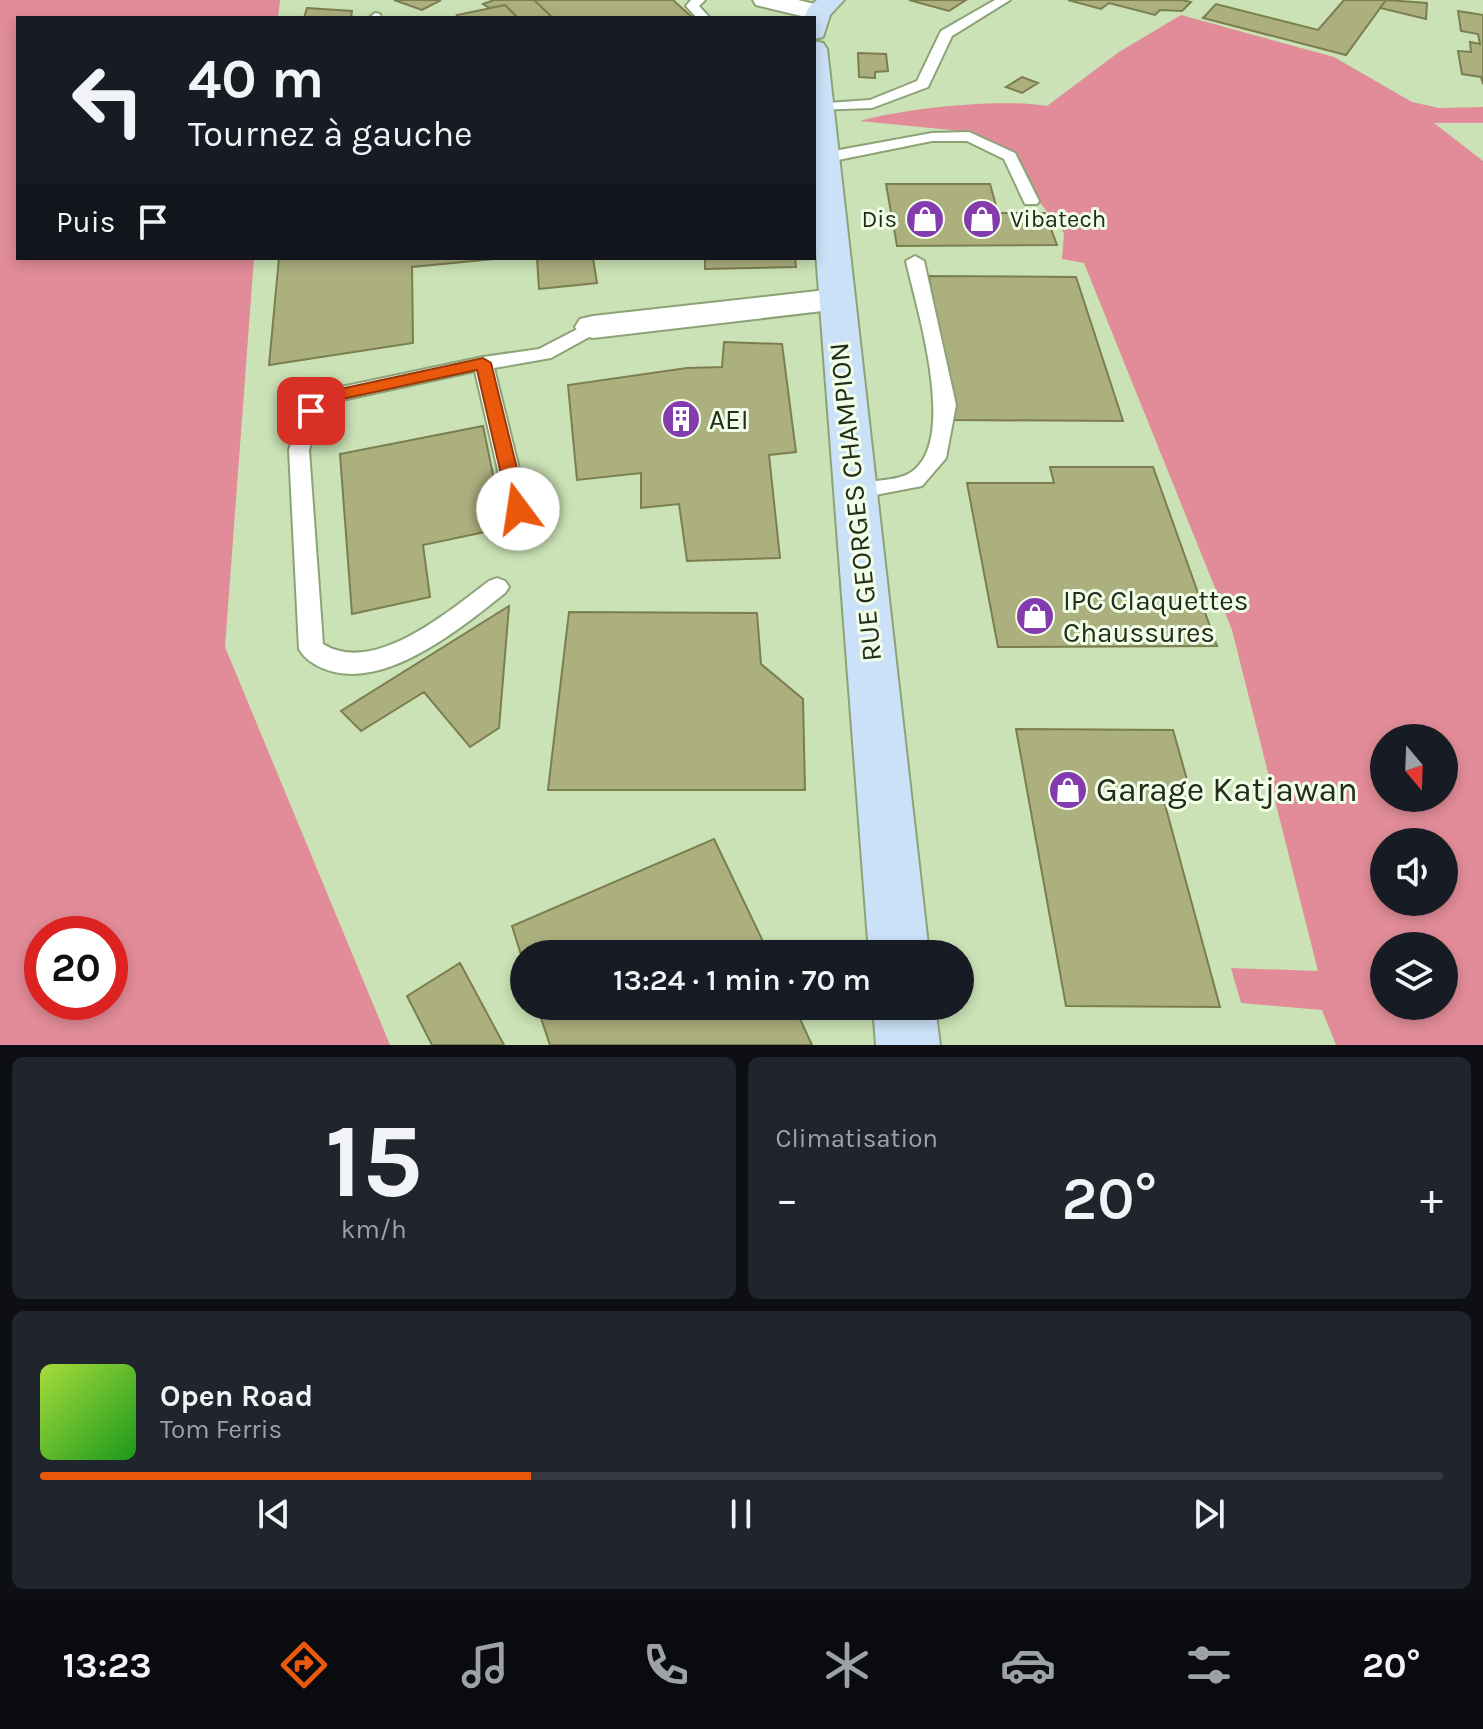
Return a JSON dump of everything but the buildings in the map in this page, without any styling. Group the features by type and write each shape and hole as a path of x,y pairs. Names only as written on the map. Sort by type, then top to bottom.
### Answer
{"street":[{"path":"765,0 801,16"},
{"name":"RUE GEORGES CHAMPION","path":"816,56 835,300 898,940"},
{"path":"593,327 835,300"},
{"path":"905,1020 908,1045"}],"lane":[{"path":"699,0 692,6 702,16"},
{"path":"819,107 872,104 923,84 946,34 1004,0"},
{"path":"823,158 932,137 969,136 1010,156 1031,201"},
{"path":"854,491 914,481 936,458 946,405 915,261"},
{"path":"497,587 435,635 364,665 336,663 311,649 299,450 311,411 327,397 483,363 544,354 593,327"},
{"path":"483,363 518,509"}],"shaded area":[{"path":"0,0 280,0 278,16 16,16 16,260 254,260 225,647 390,1045 0,1045"},
{"path":"1181,15 1334,57 1412,102 1439,108 1483,107 1483,123 1434,123 1483,161 1483,1045 1336,1045 1322,1010 1241,1003 1231,968 1318,971 1232,630 1084,263 1062,259 1064,233 1015,171 971,132 860,121 953,106 1005,103 1047,106 1119,52"}],"place":[{"name":"Dis","path":"925,219"},
{"name":"Vibatech","path":"982,219"},
{"name":"AEI","path":"681,419"},
{"name":"IPC Claquettes Chaussures","path":"1035,616"},
{"name":"Garage Katjawan","path":"1068,790"}],"route":[{"path":"311,411 327,397 483,363 518,509"}]}
